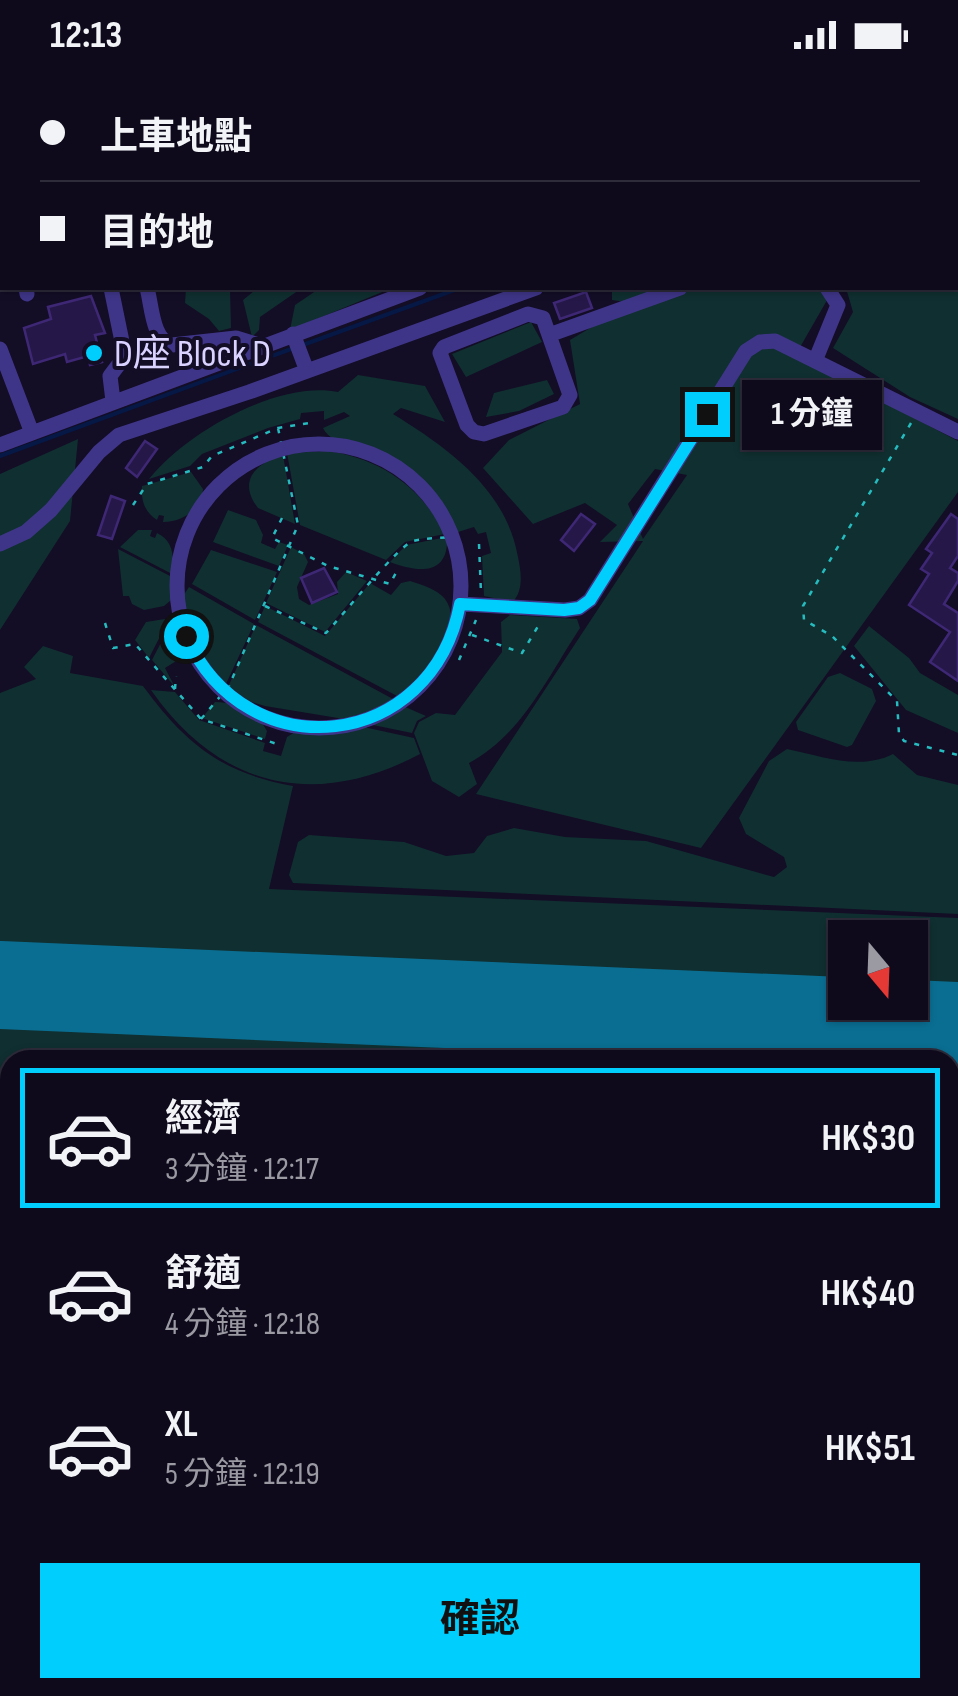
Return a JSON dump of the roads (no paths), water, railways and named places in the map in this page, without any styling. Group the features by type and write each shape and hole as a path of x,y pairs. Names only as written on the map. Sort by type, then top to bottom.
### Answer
{"street":[{"path":"111,290 125,356 110,376 113,402"},
{"path":"148,290 157,334 164,343 236,338 262,346"},
{"path":"0,444 414,290"},
{"path":"0,544 26,532 119,435 530,290"},
{"path":"549,335 674,290"},
{"path":"815,362 838,305 829,290"},
{"path":"528,314 543,318 549,335 570,395 568,401 484,434 474,432 440,360 444,347 528,314"},
{"path":"293,334 307,371"},
{"path":"460,604 548,609 579,608 590,600 746,352 760,342 775,341 958,432"},
{"path":"0,349 32,433"},
{"path":"338,446 386,461 427,493 453,536 460,570 460,604 445,652 425,680 399,703 368,719 318,728 284,724 252,711 224,692 202,666 186,636 177,586 181,552 194,520 218,488 254,460 284,449 338,446"}],"waterway":[{"path":"300,346 454,290"},
{"path":"0,456 291,349"}],"place":[{"name":"D座 Block D","path":"94,353"}]}
